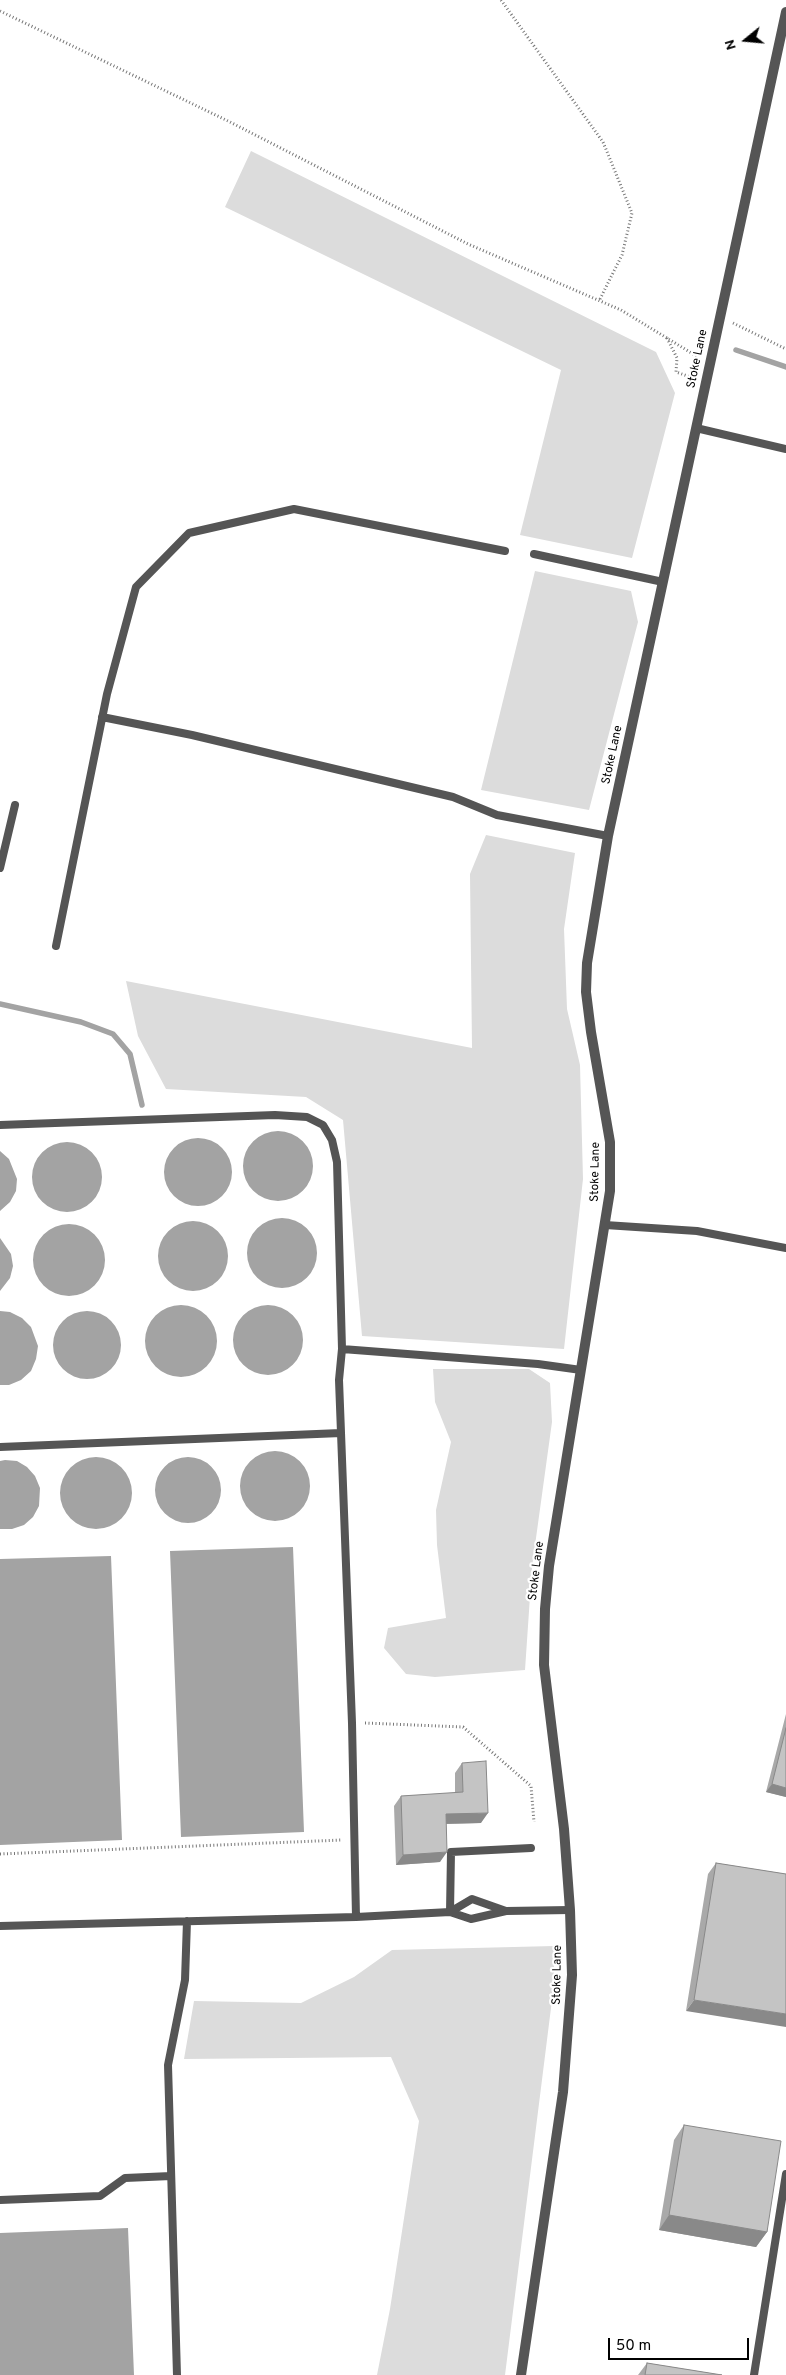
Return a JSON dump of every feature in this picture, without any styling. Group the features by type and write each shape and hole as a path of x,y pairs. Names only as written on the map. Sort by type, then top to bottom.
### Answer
{"street":[{"name":"Stoke Lane","path":"521,2375 563,2092 572,1975 570,1910 564,1829 544,1665 545,1609 549,1566 610,1191 610,1142 591,1032 586,992 587,962 608,836 786,12"}],"lane":[{"path":"696,428 786,449"},
{"path":"56,946 102,717 136,587 189,533 294,509 505,551"},
{"path":"534,554 663,582"},
{"path":"102,717 192,735 453,797 497,816 608,836"},
{"path":"0,868 15,805"},
{"path":"0,1125 276,1115 307,1117 323,1125 332,1140 337,1162 342,1349 339,1380 352,1723 356,1917"},
{"path":"605,1225 697,1231 786,1248"},
{"path":"342,1349 538,1364 580,1370"},
{"path":"0,1447 341,1433"},
{"path":"450,1912 451,1852 531,1848"},
{"path":"450,1912 472,1900 506,1911"},
{"path":"0,1926 356,1917 450,1912 471,1919 506,1911 570,1910"},
{"path":"176,2375 168,2065 185,1980 187,1921"},
{"path":"754,2375 786,2174"},
{"path":"0,2200 100,2196 124,2178 171,2176"}],"path":[{"path":"501,0 603,142 632,213 622,254 599,300"},
{"path":"0,11 228,121 468,244 621,310 709,364"},
{"path":"719,318 786,349"},
{"path":"666,338 676,358 676,372 705,383"},
{"path":"352,1723 463,1727 531,1786 534,1822"},
{"path":"0,1854 344,1840 355,1824"}],"shaded area":[{"path":"251,151 656,352 675,393 632,558 520,535 561,370 225,207"},
{"path":"535,571 631,591 638,622 589,810 481,790"},
{"path":"486,835 575,853 564,929 567,1009 580,1065 583,1179 564,1349 362,1336 343,1120 306,1097 166,1089 138,1036 126,981 472,1048 470,874"},
{"path":"278,1131 291,1134 303,1141 310,1153 313,1166 310,1179 303,1191 291,1198 278,1201 265,1198 253,1191 246,1179 243,1166 246,1153 253,1141 265,1134"},
{"path":"198,1138 211,1141 222,1148 229,1159 232,1172 229,1185 222,1196 211,1203 198,1206 185,1203 174,1196 167,1185 164,1172 167,1159 174,1148 185,1141"},
{"path":"67,1142 80,1145 92,1152 99,1164 102,1177 99,1190 92,1202 80,1209 67,1212 54,1209 42,1202 35,1190 32,1177 35,1164 42,1152 54,1145"},
{"path":"0,1151 9,1159 17,1179 16,1191 10,1202 0,1211"},
{"path":"282,1218 301,1224 311,1234 317,1253 311,1272 301,1282 282,1288 263,1282 253,1272 247,1253 253,1234 263,1224"},
{"path":"193,1221 206,1224 218,1231 225,1243 228,1256 225,1269 218,1281 206,1288 193,1291 180,1288 168,1281 161,1269 158,1256 161,1243 168,1231 180,1224"},
{"path":"69,1224 89,1230 99,1240 105,1260 99,1280 89,1290 69,1296 49,1290 39,1280 33,1260 39,1240 49,1230"},
{"path":"0,1238 11,1254 13,1266 10,1278 0,1291"},
{"path":"181,1305 195,1308 207,1315 214,1327 217,1341 214,1355 207,1367 195,1374 181,1377 167,1374 155,1367 148,1355 145,1341 148,1327 155,1315 167,1308"},
{"path":"275,1305 288,1311 297,1320 301,1326 303,1340 301,1354 293,1365 282,1373 261,1375 254,1373 243,1365 235,1354 233,1333 235,1326 243,1315 254,1307"},
{"path":"0,1311 10,1312 22,1318 31,1327 38,1346 36,1359 31,1371 21,1380 9,1385 0,1385"},
{"path":"87,1311 100,1314 111,1321 118,1332 121,1345 118,1358 111,1369 100,1376 87,1379 74,1376 63,1369 56,1358 53,1345 56,1332 63,1321 74,1314"},
{"path":"433,1369 529,1369 550,1383 552,1422 532,1567 525,1670 435,1677 406,1674 384,1648 388,1628 446,1618 437,1545 436,1510 451,1442 435,1402"},
{"path":"275,1451 288,1454 300,1461 307,1473 310,1486 307,1499 300,1511 288,1518 275,1521 262,1518 250,1511 243,1499 240,1486 243,1473 250,1461 262,1454"},
{"path":"96,1457 116,1463 126,1473 132,1493 126,1513 116,1523 96,1529 76,1523 66,1513 60,1493 66,1473 76,1463"},
{"path":"181,1457 195,1457 207,1462 216,1471 221,1483 219,1503 212,1514 195,1523 181,1523 169,1518 160,1509 155,1497 155,1483 160,1471 169,1462"},
{"path":"0,1461 17,1461 27,1467 35,1476 40,1488 39,1506 33,1517 24,1525 12,1529 0,1529"},
{"path":"293,1547 304,1832 181,1837 170,1551"},
{"path":"111,1556 122,1840 0,1845 0,1559"},
{"path":"554,1946 554,1984 505,2375 377,2375 390,2309 419,2121 391,2057 184,2059 194,2001 301,2003 354,1977 392,1950"},
{"path":"128,2228 134,2375 0,2375 0,2233"}],"building":[{"path":"786,1728 786,1788 772,1784"},
{"path":"486,1761 488,1813 446,1814 447,1852 403,1855 401,1796 463,1792 462,1763"},
{"path":"716,1863 786,1874 786,2014 694,2000"},
{"path":"684,2125 781,2141 767,2232 669,2215"},
{"path":"647,2363 722,2375 645,2375"}],"waterway":[{"path":"736,350 786,367"},
{"path":"0,1004 81,1022 113,1034 130,1054 142,1105"}]}
